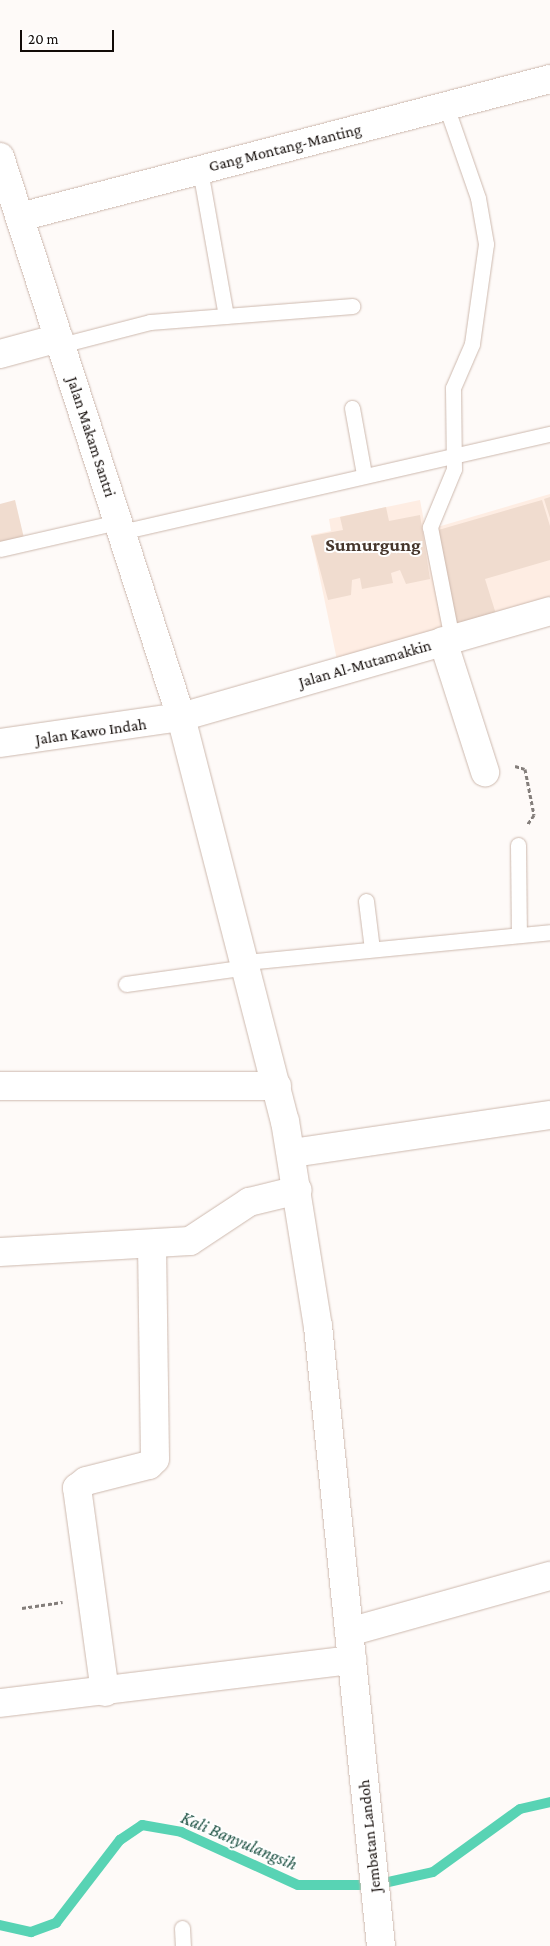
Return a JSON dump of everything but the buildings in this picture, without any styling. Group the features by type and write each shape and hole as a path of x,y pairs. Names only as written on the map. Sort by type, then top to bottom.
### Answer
{"street":[{"name":"Gang Montang-Manting","path":"20,217 550,79"},
{"name":"Jalan Makam Santri","path":"0,157 181,717 247,964 277,1086 298,1190"},
{"path":"0,354 60,341"},
{"name":"Jalan Al-Mutamakkin","path":"181,717 550,611"},
{"path":"448,640 485,772"},
{"name":"Jalan Kawo Indah","path":"0,744 181,717"},
{"path":"0,1086 277,1086"},
{"path":"292,1153 550,1115"},
{"path":"0,1252 193,1240 249,1202 298,1190"},
{"name":"Jembatan Landoh","path":"298,1190 318,1326 381,1946"},
{"path":"105,1692 78,1486 149,1466 156,1457 152,1244"},
{"path":"349,1632 550,1576"},
{"path":"0,1703 105,1692 352,1660"}],"lane":[{"path":"446,106 478,198 486,244 472,344 453,388 455,453 453,474 430,527 448,640"},
{"path":"200,170 226,316"},
{"path":"60,341 150,322 352,306"},
{"path":"352,408 364,474"},
{"path":"0,549 120,527 455,453 550,434"},
{"path":"518,845 519,935"},
{"path":"366,901 372,950"},
{"path":"126,984 247,964 550,932"},
{"path":"182,1928 183,1946"}],"path":[{"path":"485,772 525,767 534,815 520,834 518,845"},
{"path":"22,1608 92,1599"}],"shaded area":[{"path":"550,494 550,599 454,627 434,528"},
{"path":"420,500 444,630 337,660 311,535 331,531 329,519"}],"waterway":[{"name":"Kali Banyulangsih","path":"0,1925 31,1932 56,1923 120,1840 142,1825 181,1832 298,1885 375,1885 433,1872 520,1809 550,1802"}],"district":[{"name":"Sumurgung","path":"373,545"}]}
